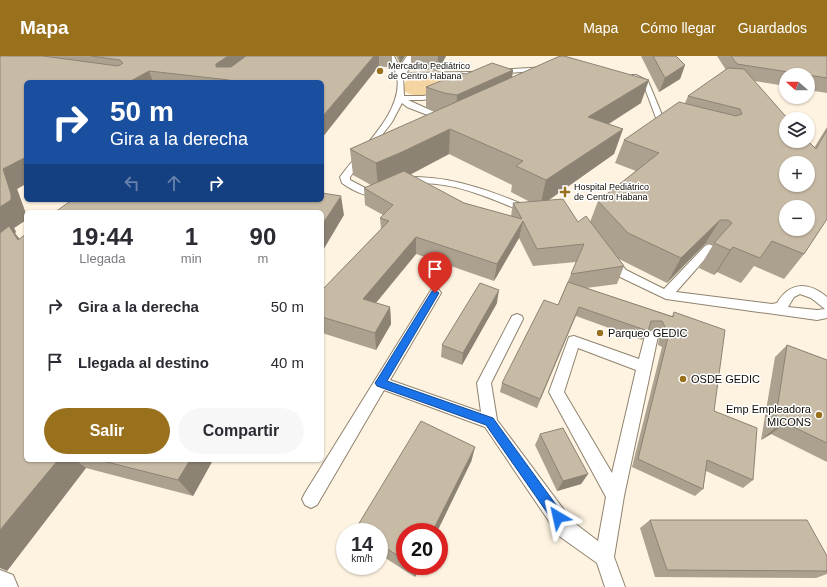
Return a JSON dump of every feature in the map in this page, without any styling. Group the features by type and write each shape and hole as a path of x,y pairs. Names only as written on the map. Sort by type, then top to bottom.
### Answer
{"street":[{"path":"400,75 410,59"}],"lane":[{"path":"392,56 400,75 400,98 389,120 345,177 345,181 355,188 378,194 408,181 429,179 472,189 530,211 538,210"},
{"path":"400,75 481,74 537,69 559,69"},
{"path":"469,83 481,74 514,79"},
{"path":"624,75 640,78 646,82 659,116 680,124"},
{"path":"400,98 423,98 438,96 451,91"},
{"path":"400,98 410,105 450,123"},
{"path":"350,171 370,161"},
{"path":"666,295 709,248"},
{"path":"601,250 622,273 666,295 817,315 827,313"},
{"path":"772,309 782,306 789,294 798,290 816,295 822,298 827,304"},
{"path":"311,498 435,293"},
{"path":"517,319 484,383 490,422 566,529 604,557"},
{"path":"615,587 604,557 615,496 651,336"},
{"path":"615,496 556,392 574,342 644,367"},
{"path":"380,383 490,422"}],"shaded area":[{"path":"456,77 438,90 426,95 419,96 412,94 404,91 403,88 406,81 423,78"}],"building":[{"path":"0,56 43,56 118,66 123,63 120,60 91,56 228,56 216,64 216,67 231,67 246,56 374,56 324,115 324,80 229,80 149,71 133,80 24,80 24,158 3,169 11,194 11,200 0,207"},
{"path":"560,56 649,80 588,117 623,129 546,180 516,166 523,161 450,129 376,163 350,149"},
{"path":"653,56 676,56 685,65 665,78"},
{"path":"731,56 827,56 827,78 815,76 815,68 779,68 779,71 737,64"},
{"path":"492,63 513,70 457,95 444,93 426,87 461,73 466,74"},
{"path":"728,68 744,69 782,112 779,112 779,148 816,149 827,130 827,219 804,254 772,241 760,258 733,247 730,250 714,243 732,223 728,220 720,220 681,258 628,233 598,201 659,153 624,140 679,102 736,116 742,114 740,109 688,96"},
{"path":"404,171 464,203 522,219 513,203 563,199 578,222 586,216 624,266 571,274 584,244 537,249 523,221 497,264 416,237 363,299 390,307 375,333 324,318 324,288 389,221 380,218 393,205 364,188"},
{"path":"324,193 341,196 324,222 324,210 58,210 69,202 324,202"},
{"path":"9,226 18,240 24,236 24,462 56,462 0,530 0,233"},
{"path":"568,282 673,317 674,312 725,330 714,411 757,428 753,480 707,460 703,489 638,459 668,337 663,336 665,327 662,321 651,321 648,331 579,307 540,399 502,383 544,300 558,305"},
{"path":"480,283 499,290 463,353 442,345"},
{"path":"787,345 827,360 827,443 785,423 774,429"},
{"path":"421,421 475,447 437,523 396,523 396,554 388,550 388,523 359,523"},
{"path":"563,428 588,474 563,481 540,434"},
{"path":"107,462 189,462 178,480"},
{"path":"650,520 807,520 827,556 827,571 667,570"}],"place":[{"name":"Mercadito Pediátrico de Centro Habana","path":"380,71"},
{"name":"Hospital Pediátrico de Centro Habana","path":"565,192"},
{"name":"Parqueo GEDIC","path":"600,333"},
{"name":"OSDE GEDIC","path":"683,379"},
{"name":"Emp Empleadora MICONS","path":"819,415"}],"route":[{"path":"435,293 380,383 490,422 558,517"}]}
